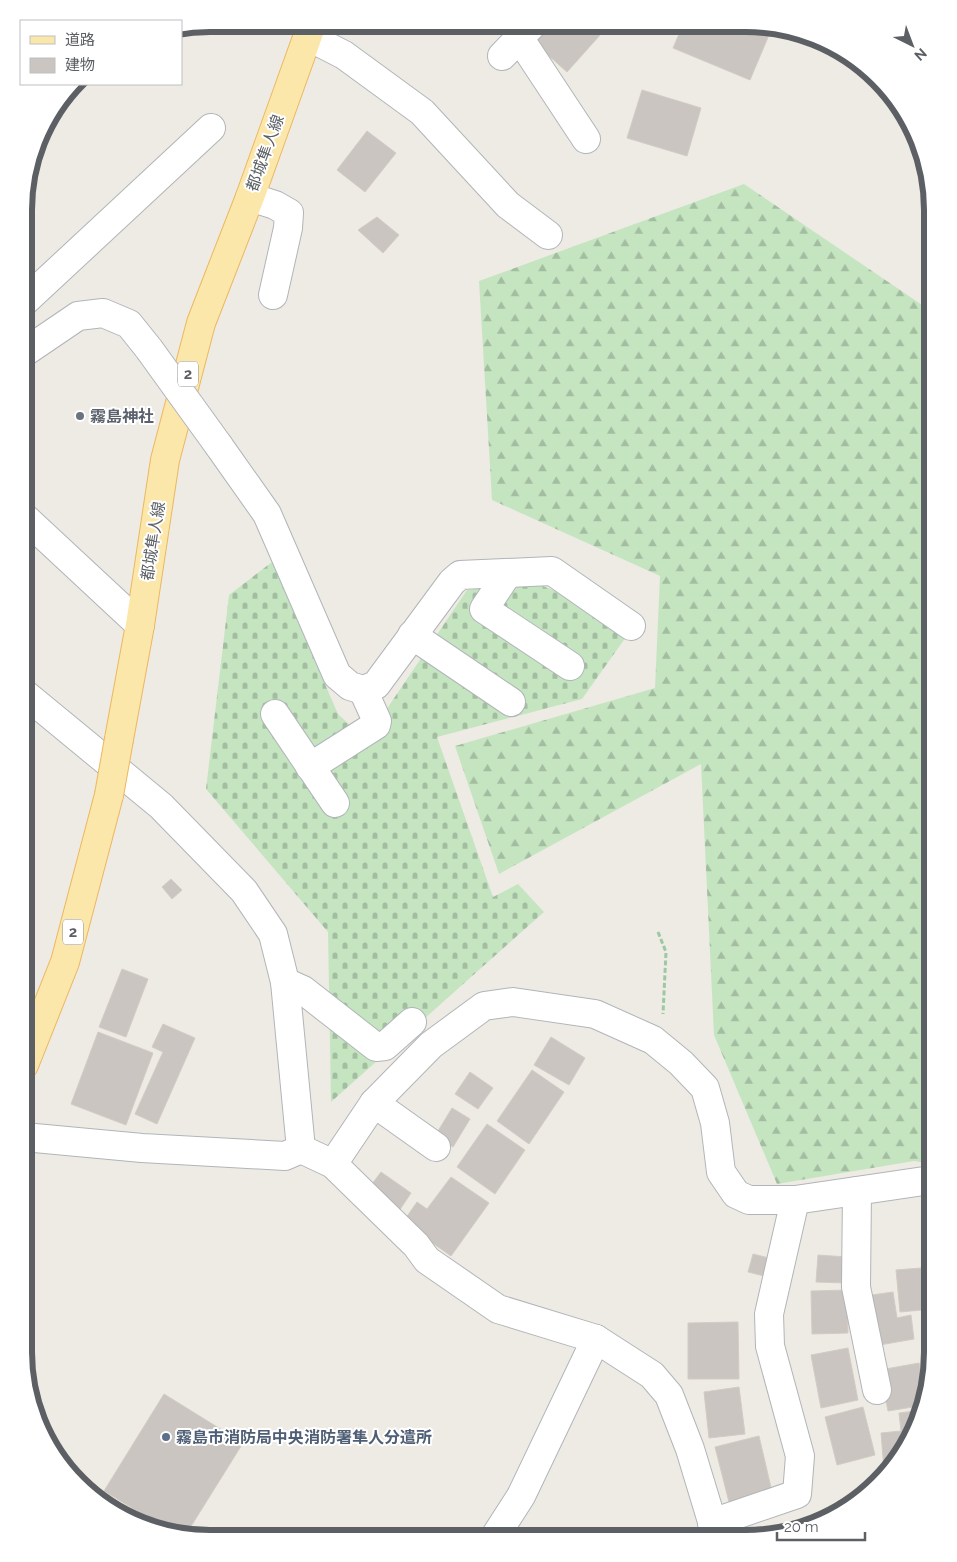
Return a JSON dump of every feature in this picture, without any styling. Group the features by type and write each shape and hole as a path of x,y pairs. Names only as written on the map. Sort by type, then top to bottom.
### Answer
{"main road":[{"name":"都城隼人線","path":"32,1046 65,962 109,795 140,625 165,460 201,323 250,197 308,33"}],"street":[{"path":"313,33 422,112 508,205 548,234"},
{"path":"518,40 586,139"},
{"path":"32,294 211,128"},
{"path":"250,197 275,205 288,213 288,228 273,295"},
{"path":"32,347 78,316 103,313 129,324 267,514 337,675 350,686 363,690 376,685 452,582 460,575 552,571 632,626"},
{"path":"32,525 140,625"},
{"path":"508,573 484,609 570,666"},
{"path":"412,635 512,702"},
{"path":"310,767 376,724 377,721 363,690"},
{"path":"32,700 161,806 244,891 273,934 285,982 301,1148"},
{"path":"275,714 335,803"},
{"path":"285,982 303,990 376,1047 385,1046 412,1022"},
{"path":"333,1164 374,1103 431,1045 484,1006 513,1002 595,1014 653,1040 682,1063 705,1088 715,1123 721,1172 736,1194 749,1200 795,1200 924,1181"},
{"path":"374,1103 436,1147"},
{"path":"32,1138 132,1147 285,1156 301,1148"},
{"path":"301,1148 333,1164 416,1245 427,1260 498,1308 596,1339 652,1375 669,1395 690,1449 714,1530 797,1494 800,1456 770,1346 769,1314 795,1200"},
{"path":"857,1191 856,1287 877,1390"},
{"path":"499,1530 522,1496 596,1339"}],"path":[{"path":"653,1040 661,1022 665,1005 666,952 658,932"}],"green space":[{"path":"744,184 924,306 924,1163 914,1161 777,1184 714,1035 701,764 499,874 455,746 655,688 660,576 492,500 479,281"},
{"path":"272,562 338,714 353,728 380,719 467,590 535,583 573,598 626,637 582,699 437,737 493,897 518,884 544,912 331,1102 328,932 206,789 229,595"}],"building":[{"path":"536,32 603,32 567,72 530,39"},
{"path":"680,32 746,32 769,35 750,80 673,48"},
{"path":"642,90 701,108 687,156 627,138"},
{"path":"367,131 396,153 365,192 337,170"},
{"path":"377,217 399,235 383,253 358,230"},
{"path":"171,879 182,890 172,899 162,887"},
{"path":"122,969 148,979 126,1037 99,1027"},
{"path":"163,1024 195,1038 157,1124 135,1114 163,1052 152,1047"},
{"path":"98,1032 153,1053 126,1125 71,1104"},
{"path":"551,1037 585,1058 569,1085 534,1065"},
{"path":"532,1070 564,1092 529,1144 497,1121"},
{"path":"470,1072 493,1088 478,1109 455,1094"},
{"path":"452,1108 470,1119 453,1147 435,1136"},
{"path":"487,1124 525,1150 495,1194 457,1167"},
{"path":"381,1172 411,1193 397,1214 366,1192"},
{"path":"451,1177 489,1203 451,1256 403,1222 417,1202 427,1209"},
{"path":"753,1254 777,1260 772,1278 748,1272"},
{"path":"818,1255 847,1257 845,1283 816,1282"},
{"path":"924,1268 924,1310 900,1312 896,1270"},
{"path":"847,1290 848,1333 812,1334 811,1291"},
{"path":"893,1292 897,1318 911,1315 914,1339 874,1346 865,1296"},
{"path":"738,1322 739,1379 688,1379 688,1323"},
{"path":"848,1348 858,1400 821,1408 811,1355"},
{"path":"919,1363 922,1379 915,1407 888,1411 880,1370"},
{"path":"739,1387 745,1434 709,1438 704,1392"},
{"path":"164,1394 243,1443 190,1528 148,1518 104,1491"},
{"path":"863,1407 875,1455 837,1465 825,1417"},
{"path":"914,1411 901,1440 884,1465 881,1433 901,1431 899,1413"},
{"path":"759,1436 773,1496 730,1506 715,1447"}],"place":[{"name":"霧島神社","path":"80,416"},
{"name":"霧島市消防局中央消防署隼人分遣所","path":"166,1437"}]}
